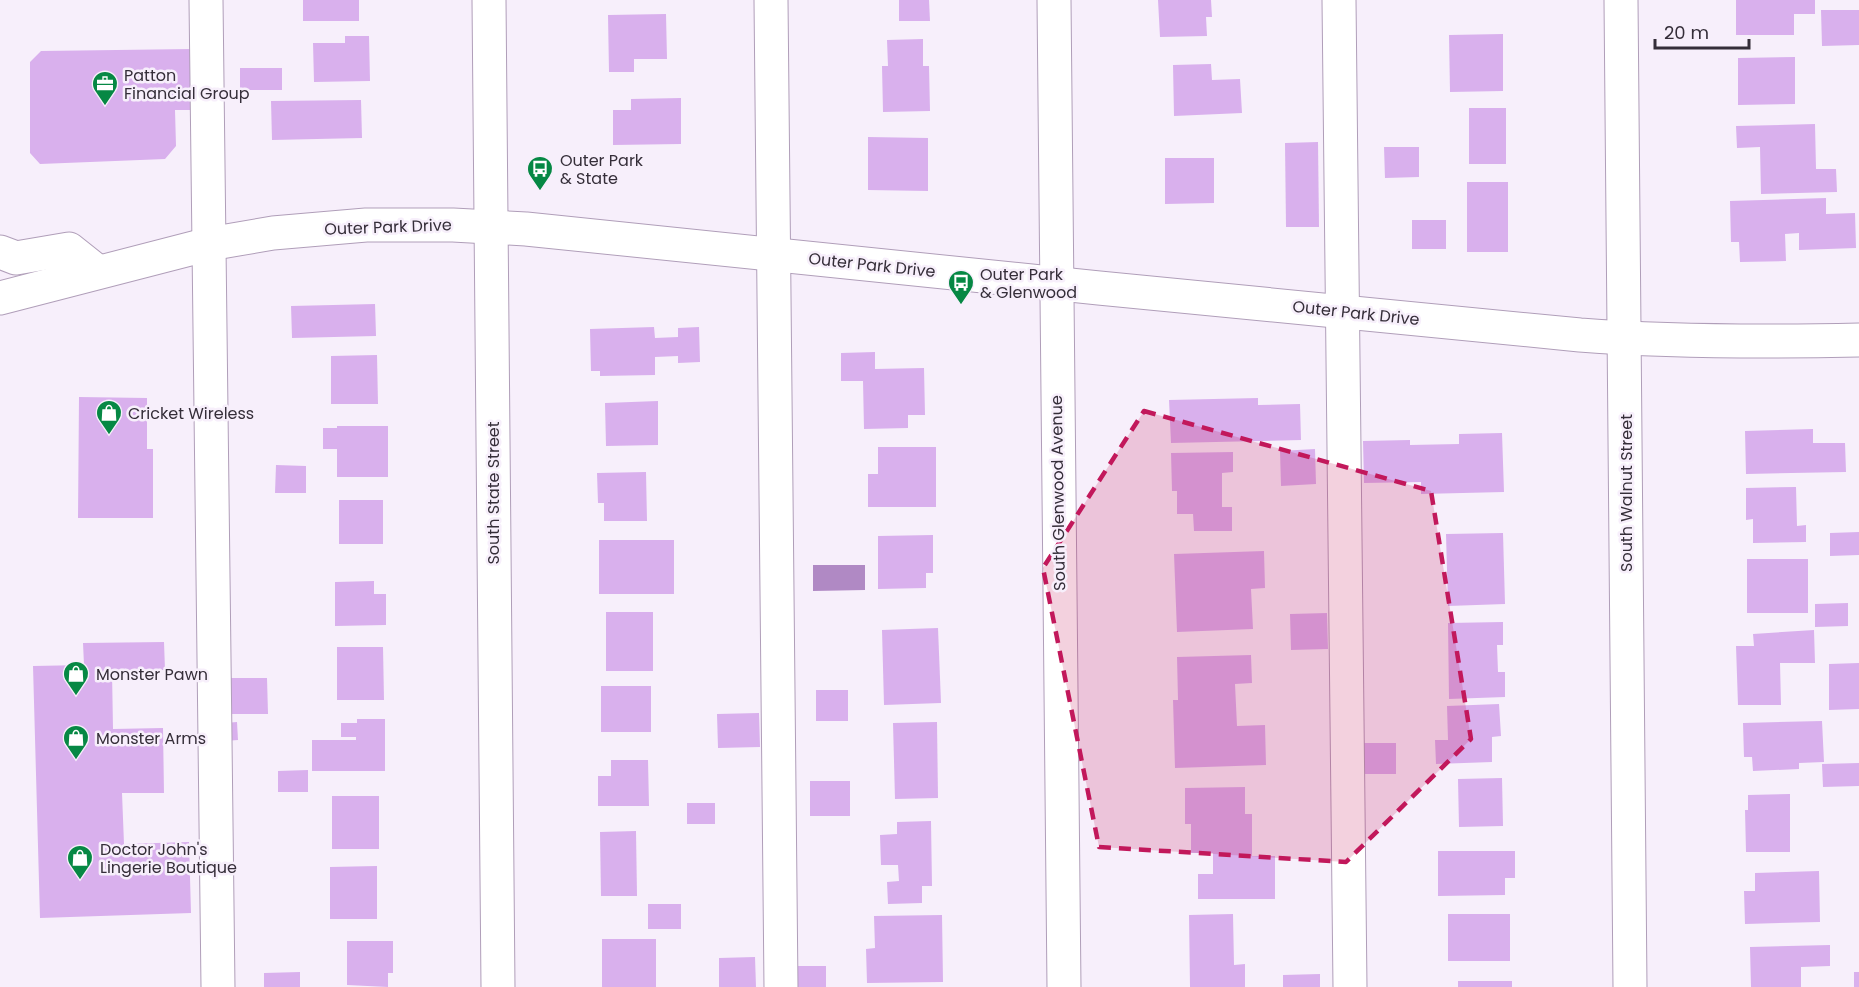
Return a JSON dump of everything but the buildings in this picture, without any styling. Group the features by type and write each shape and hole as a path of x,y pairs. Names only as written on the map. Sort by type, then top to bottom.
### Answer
{"street":[{"path":"206,0 218,987"},
{"name":"South State Street","path":"489,0 498,987"},
{"path":"771,0 781,987"},
{"name":"South Glenwood Avenue","path":"1054,0 1064,987"},
{"path":"1339,0 1350,987"},
{"name":"South Walnut Street","path":"1621,0 1630,987"},
{"name":"Outer Park Drive","path":"0,298 208,244 273,233 366,225 492,227 1625,339 1760,342 1859,340"},
{"path":"0,252 16,258 69,249 98,272"}],"highlighted area":[{"path":"1144,411 1431,491 1471,739 1346,862 1099,847 1043,568"}],"shaded area":[{"path":"813,565 865,565 865,590 813,591"}],"place":[{"name":"Patton Financial Group","path":"105,107"},
{"name":"Outer Park & State","path":"540,192"},
{"name":"Outer Park & Glenwood","path":"961,306"},
{"name":"Cricket Wireless","path":"109,436"},
{"name":"Monster Pawn","path":"76,697"},
{"name":"Monster Arms","path":"76,761"},
{"name":"Doctor John's Lingerie Boutique","path":"80,881"}]}
